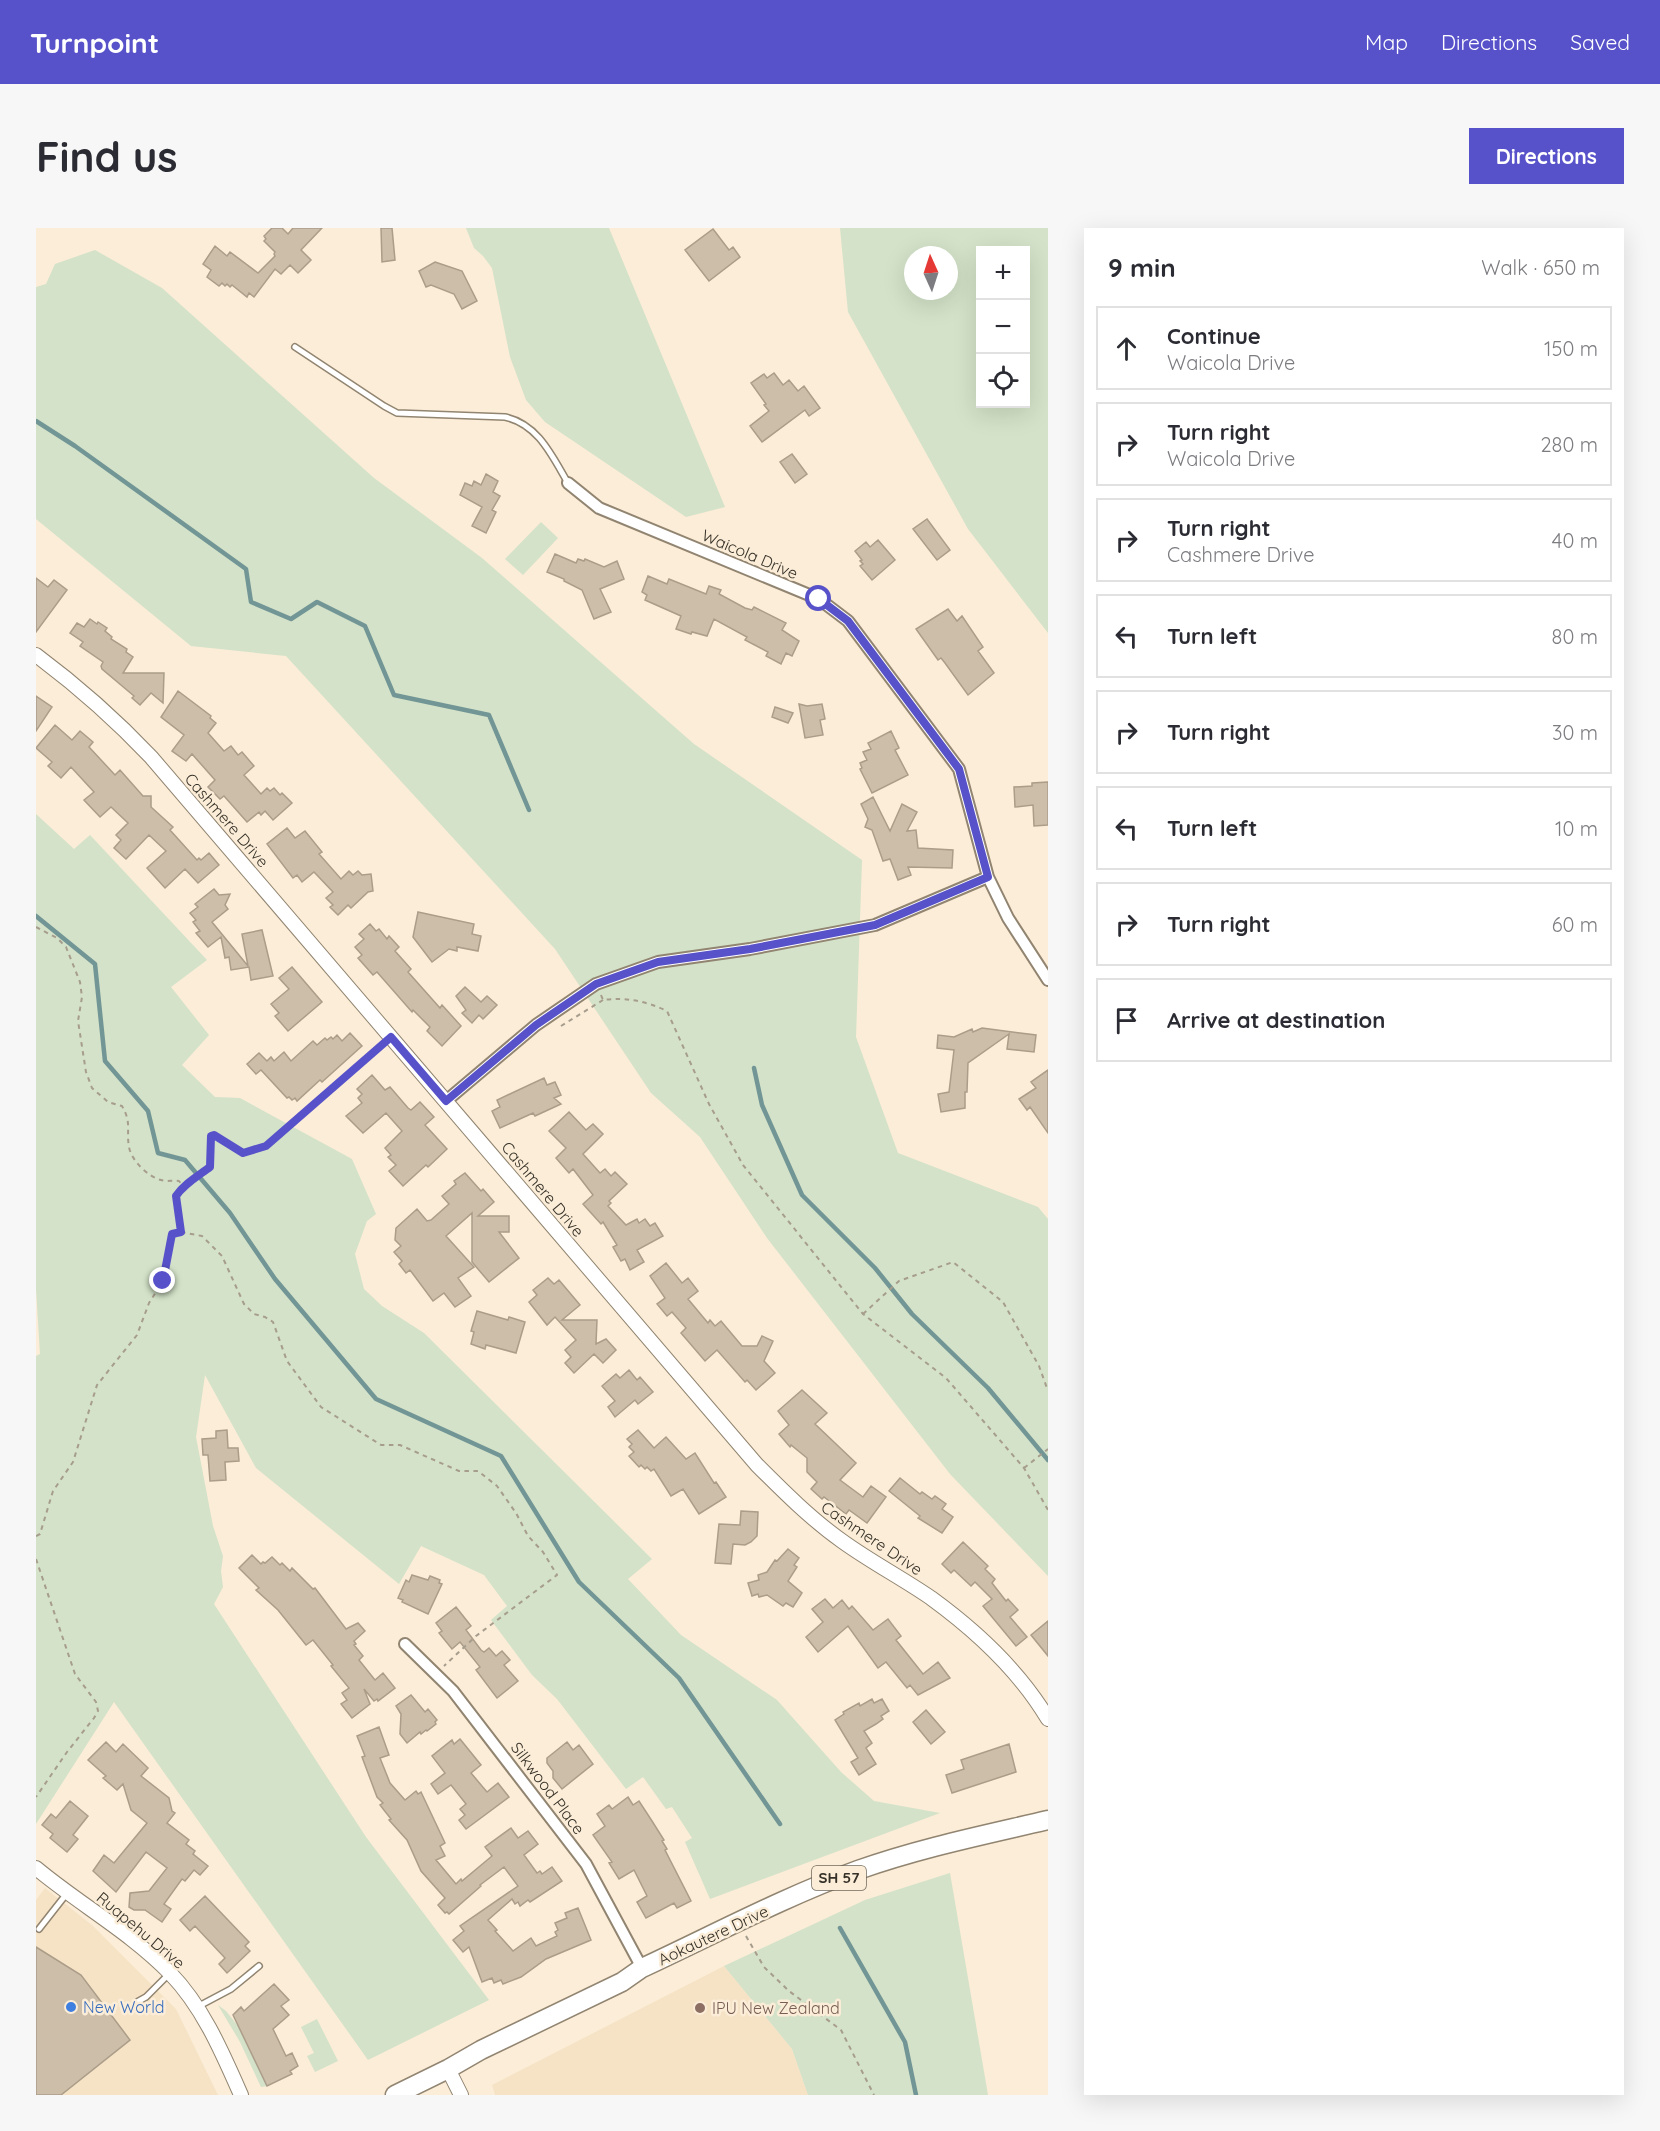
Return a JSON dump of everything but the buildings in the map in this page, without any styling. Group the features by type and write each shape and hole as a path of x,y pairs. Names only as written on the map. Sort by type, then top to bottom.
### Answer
{"highway":[{"name":"Aokautere Drive","path":"395,2095 621,1982 642,1968 857,1870 897,1857 1048,1820"}],"street":[{"name":"Waicola Drive","path":"568,483 599,508 819,599 848,621 959,769 988,877 1008,918 1048,980"},
{"name":"Cashmere Drive","path":"36,655 78,686 115,719 151,757 772,1480 804,1512 841,1540 931,1598 965,1625 996,1654 1038,1702 1048,1719"},
{"path":"446,1101 536,1025 596,984 658,962 761,947 875,925 988,877"},
{"name":"Silkwood Place","path":"405,1644 453,1691 586,1864 642,1968"},
{"name":"Ruapehu Drive","path":"37,1872 68,1891 140,1946 170,1973 197,2007 241,2095"},
{"path":"448,2069 461,2095"}],"lane":[{"path":"295,346 397,413 505,417 519,421 526,425 546,446 568,483"},
{"path":"39,1929 68,1891"},
{"path":"197,2007 231,1989 259,1966"},
{"path":"137,2002 146,1997 170,1973"}],"path":[{"path":"36,927 57,938 66,947 80,982 82,997 78,1021 86,1072 92,1088 108,1102 122,1106 128,1116 130,1126 129,1148 141,1166 152,1176 163,1181 179,1181 183,1186"},
{"path":"596,984 603,1000"},
{"path":"561,1026 603,1000 627,999 654,1005 667,1011 709,1104 743,1166 863,1314 946,1378 1024,1468 1048,1510"},
{"path":"181,1232 176,1196 183,1186 210,1167 211,1136 214,1135 243,1153 266,1146 391,1037"},
{"path":"36,1536 40,1534 53,1491 73,1461 97,1385 137,1335 149,1303 163,1281 172,1234 181,1232 202,1236 222,1256 244,1304 254,1314 273,1322 287,1361 321,1407 381,1445 400,1445 459,1471 478,1471 489,1478 516,1513 528,1536 543,1552 557,1575 476,1636 435,1674"},
{"path":"863,1314 899,1281 953,1262 1003,1302 1039,1366 1048,1391"},
{"path":"1024,1468 1048,1449"},
{"path":"36,1559 75,1674 96,1702 98,1711 36,1797"},
{"path":"739,1923 764,1967 789,1991 840,2030 874,2095"}],"shaded area":[{"path":"45,1888 92,1925 176,2009 218,2095 36,2095 36,1900"},
{"name":"IPU New Zealand","path":"724,1966 792,2049 808,2095 495,2095 492,2085"}],"green space":[{"path":"466,228 609,228 725,507 686,517 545,422 526,400 510,357 492,268 474,248"},
{"path":"840,228 1048,228 1048,633 968,529 848,312"},
{"path":"95,250 162,288 374,478 482,558 694,744 862,860 856,1037 898,1153 1038,1207 1048,1219 1048,1576 950,1474 767,1238 700,1137 651,1093 555,949 286,656 191,646 36,519 36,287 46,284 55,264"},
{"path":"541,522 558,538 523,575 505,559"},
{"path":"36,814 74,849 90,835 207,960 171,987 209,1035 182,1065 215,1097 240,1098 352,1159 376,1214 367,1221 355,1254 364,1289 382,1306 424,1333 652,1559 628,1579 681,1635 777,1700 841,1772 874,1801 940,1813 710,1899 685,1842 692,1838 672,1807 666,1809 643,1777 626,1789 557,1699 532,1675 491,1620 507,1606 484,1575 421,1546 399,1584 256,1468 205,1375 196,1437 213,1526 223,1556 221,1571 223,1587 214,1604 366,1837 489,2000 368,2060 114,1702 36,1824 36,1356 40,1354 36,1289"},
{"path":"950,1873 988,2095 808,2095 792,2049 724,1966 865,1900"},
{"path":"218,2005 238,2026 267,2086 261,2087 240,2042"},
{"path":"317,2019 338,2061 315,2072 307,2056 314,2053 301,2027"}],"waterway":[{"path":"36,421 75,446 246,569 251,602 291,619 317,602 365,626 394,695 489,715 529,810"},
{"path":"36,916 95,964 105,1061 148,1111 158,1153 185,1160 230,1213 275,1279 376,1399 501,1456 579,1582 679,1678 780,1824"},
{"path":"754,1068 762,1105 802,1195 875,1268 912,1314 988,1388 1048,1460"},
{"path":"840,1928 905,2042 916,2095"}],"place":[{"name":"New World","path":"71,2007"},
{"name":"IPU New Zealand","path":"700,2008"}],"route":[{"path":"163,1281 172,1234 181,1232 176,1196 183,1186 210,1167 211,1136 214,1135 243,1153 266,1146 391,1037 446,1101 536,1025 596,984 658,962 815,938 875,925 988,877 959,769 848,621 819,599"}]}
